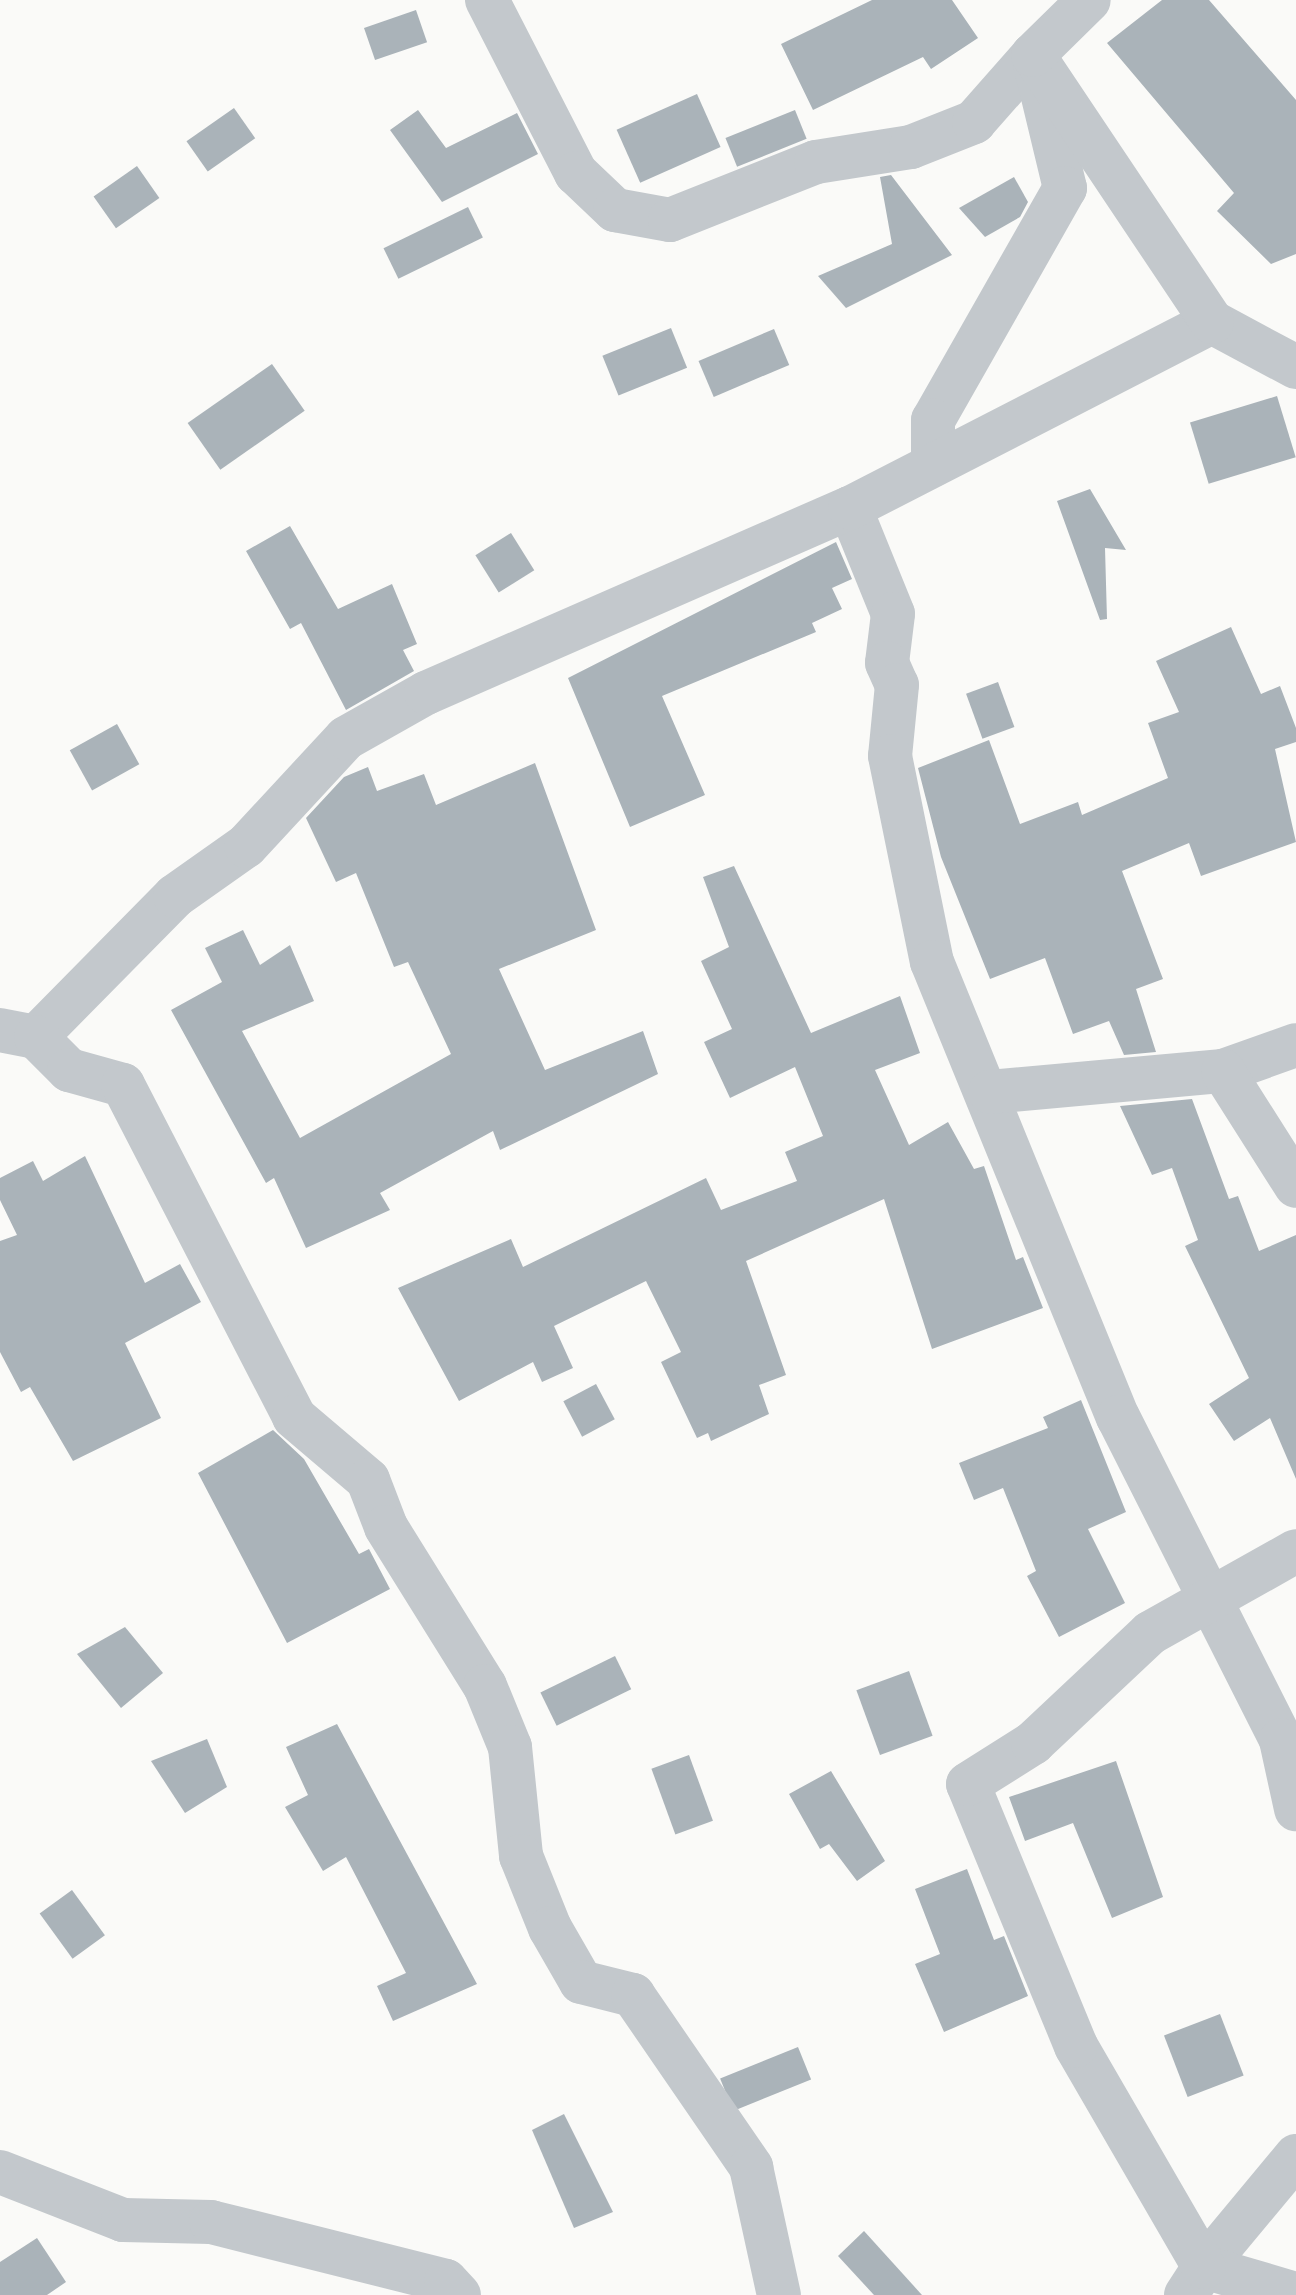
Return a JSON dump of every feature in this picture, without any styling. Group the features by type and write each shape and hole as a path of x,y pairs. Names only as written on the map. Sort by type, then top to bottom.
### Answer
{"street":[{"path":"487,0 576,173 615,210 670,220 816,162 911,147 974,122 1033,55 1089,0"},
{"path":"1033,55 1212,322 1296,367"},
{"path":"933,465 933,420 1065,188 1033,55"},
{"path":"779,2295 751,2167 633,1995 581,1982 550,1928 521,1856 510,1747 485,1686 386,1527 368,1480 294,1417 123,1085 69,1070 18,1034 175,896 246,846 346,738 426,693 850,508 1212,322"},
{"path":"850,508 893,614 887,663 897,685 890,756 932,962 990,1092 1118,1417 1208,1595 1289,1736 1296,1809"},
{"path":"990,1092 1223,1071 1296,1045"},
{"path":"1223,1071 1296,1186"},
{"path":"1195,2281 1076,2046 968,1784 1033,1743 1150,1633 1208,1595 1296,1551"},
{"path":"1195,2281 1296,2156"},
{"path":"0,2172 123,2220 238,2228 446,2281 459,2295"},
{"path":"1195,2281 1296,2294"}],"building":[{"path":"872,0 952,0 978,38 931,69 923,57 813,110 781,44"},
{"path":"1162,0 1209,0 1296,100 1296,254 1271,264 1217,211 1234,193 1107,43"},
{"path":"416,10 427,42 375,60 364,28"},
{"path":"697,94 721,147 640,183 617,130"},
{"path":"234,108 255,138 208,172 186,141"},
{"path":"418,110 446,148 517,113 538,154 442,202 390,130"},
{"path":"795,110 807,139 737,167 725,138"},
{"path":"137,166 159,198 116,228 94,196"},
{"path":"891,175 952,255 846,308 818,276 892,244 880,177"},
{"path":"1014,177 1028,202 1020,217 985,237 959,208"},
{"path":"468,207 483,238 398,279 384,248"},
{"path":"671,328 687,368 618,396 602,356"},
{"path":"774,329 789,365 714,397 699,361"},
{"path":"272,364 305,411 220,470 188,423"},
{"path":"1277,396 1296,457 1209,484 1190,423"},
{"path":"1090,489 1126,550 1105,548 1107,619 1100,620 1057,501"},
{"path":"290,526 338,609 392,584 417,644 403,650 414,671 346,710 301,623 290,629 246,551"},
{"path":"511,533 534,570 499,593 475,555"},
{"path":"836,542 852,579 832,588 842,609 812,623 816,632 662,696 705,795 630,827 568,678"},
{"path":"1231,627 1261,694 1280,686 1296,728 1296,742 1275,749 1296,842 1201,876 1189,843 1122,871 1163,979 1136,989 1156,1052 1124,1055 1109,1021 1073,1034 1045,958 990,979 941,857 918,768 989,740 1020,824 1078,802 1082,815 1168,778 1148,723 1179,712 1156,661"},
{"path":"998,682 1014,727 982,739 966,694"},
{"path":"117,724 139,764 92,790 70,750"},
{"path":"535,763 596,930 499,969 545,1070 643,1031 658,1074 500,1150 493,1131 380,1193 390,1210 306,1248 274,1178 266,1183 171,1010 222,982 205,948 243,930 260,965 290,945 314,1001 242,1031 300,1138 451,1054 408,962 394,967 356,873 336,882 306,818 344,777 368,767 377,791 424,774 436,805"},
{"path":"734,866 811,1033 900,996 920,1053 875,1070 909,1145 948,1122 974,1169 984,1166 1016,1260 1023,1257 1043,1308 932,1349 884,1199 746,1261 786,1375 759,1385 769,1414 711,1441 708,1433 697,1438 661,1362 681,1352 646,1281 554,1326 573,1368 542,1382 533,1362 459,1401 398,1288 511,1239 523,1267 706,1178 721,1210 797,1181 785,1152 823,1136 795,1067 730,1098 704,1042 732,1029 701,961 729,947 703,877"},
{"path":"1192,1099 1229,1199 1238,1196 1259,1251 1296,1235 1296,1479 1270,1418 1234,1441 1209,1404 1249,1378 1185,1246 1198,1240 1172,1168 1152,1175 1120,1106"},
{"path":"85,1156 145,1283 180,1264 201,1302 125,1343 161,1418 73,1461 30,1387 21,1392 0,1352 0,1241 17,1235 0,1200 0,1178 33,1161 43,1181"},
{"path":"596,1384 615,1419 582,1437 563,1401"},
{"path":"1081,1400 1126,1512 1088,1529 1125,1603 1059,1637 1027,1576 1036,1571 1003,1488 974,1500 959,1463 1048,1428 1043,1417"},
{"path":"273,1430 304,1459 359,1554 369,1549 390,1589 287,1643 198,1473"},
{"path":"125,1627 163,1673 121,1708 77,1654"},
{"path":"615,1656 631,1689 557,1726 540,1692"},
{"path":"909,1671 933,1736 880,1755 856,1690"},
{"path":"337,1724 477,1984 393,2021 377,1986 406,1973 346,1857 323,1871 285,1807 308,1795 286,1747"},
{"path":"207,1739 227,1787 185,1813 151,1761"},
{"path":"689,1755 713,1821 675,1834 651,1769"},
{"path":"1116,1761 1163,1897 1112,1918 1073,1823 1025,1841 1009,1797"},
{"path":"831,1771 885,1861 857,1881 829,1844 820,1849 789,1794"},
{"path":"967,1869 994,1940 1004,1936 1028,1996 944,2032 915,1964 940,1954 915,1889"},
{"path":"72,1890 105,1935 73,1959 40,1914"},
{"path":"1220,2014 1244,2076 1188,2097 1164,2036"},
{"path":"798,2047 811,2079 733,2111 720,2078"},
{"path":"564,2114 613,2212 574,2228 532,2130"},
{"path":"864,2231 922,2295 874,2295 838,2256"},
{"path":"37,2238 66,2282 47,2295 0,2295 0,2262"}]}
